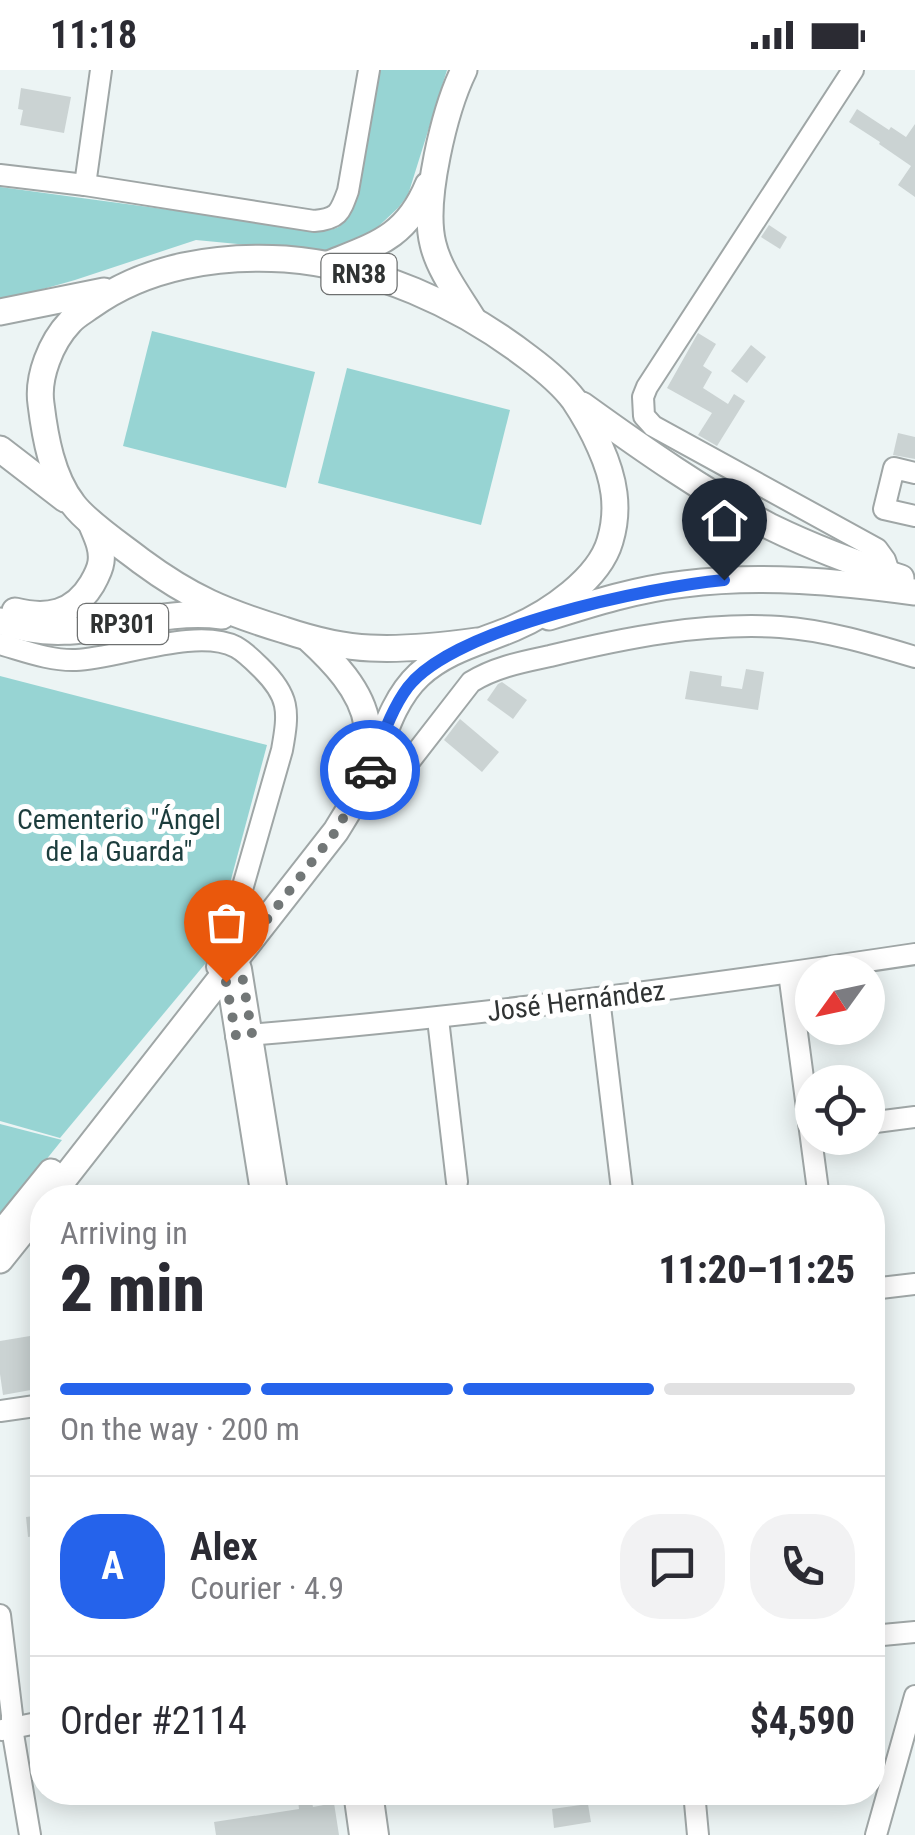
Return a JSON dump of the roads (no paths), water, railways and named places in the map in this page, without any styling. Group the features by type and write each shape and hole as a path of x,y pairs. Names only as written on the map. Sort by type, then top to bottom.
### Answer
{"main road":[{"path":"326,265 393,236 420,206 464,70"},
{"path":"436,166 430,221 432,244 472,319"},
{"name":"RN38","path":"0,312 114,290 155,273 208,262 286,260 326,265 392,282 427,295 506,340 572,398 696,484 772,527 915,583"},
{"name":"RN38","path":"81,512 58,478 50,455 39,390 50,356 70,322 114,290"},
{"name":"RN38","path":"516,627 560,602 597,568 610,546 616,494 610,469 572,398"},
{"name":"RN38","path":"0,449 173,585 212,606 248,619 308,638 364,648 433,648 476,641 635,593 710,581 757,578 915,592"},
{"name":"RP301","path":"0,607 34,615 56,614 86,594 102,560 99,542 81,512"},
{"name":"RP301","path":"0,621 22,629 63,633 188,614 248,619"},
{"path":"42,1185 336,831 351,807 367,761 367,724 343,675 308,638"},
{"path":"59,1185 329,819 408,688 436,662 476,641"},
{"path":"0,1236 30,1199"},
{"path":"0,1260 30,1221"}],"street":[{"path":"85,185 101,70"},
{"path":"0,174 314,221 331,219 341,210 348,191 368,70"},
{"path":"852,70 647,387 644,416 653,426 877,549 886,560 890,575"},
{"path":"915,473 894,468 884,509 915,516"},
{"path":"351,807 368,806 388,789 470,682 508,666 603,643 741,626 784,627 868,643 915,657"},
{"path":"0,644 52,658 77,660 178,642 217,642 235,646 280,687 286,700 287,722 282,750 238,899 226,961 275,1185"},
{"name":"José Hernández","path":"244,1035 438,1018 915,954"},
{"path":"789,973 802,1065"},
{"path":"599,998 622,1185"},
{"path":"438,1018 458,1182"},
{"path":"244,1035 261,1185"},
{"path":"885,1120 915,1117"},
{"path":"814,1155 817,1185"},
{"path":"885,1287 915,1284"},
{"path":"0,1410 30,1406"},
{"path":"0,1615 6,1722 30,1835"},
{"path":"885,1635 915,1632"},
{"path":"885,1803 915,1696"},
{"path":"356,1805 360,1835"},
{"path":"374,1805 378,1835"},
{"path":"695,1805 698,1835"},
{"path":"876,1835 884,1805"}],"park label":[{"name":"Cementerio \"Ángel de la Guarda\"","path":"119,835"}]}
